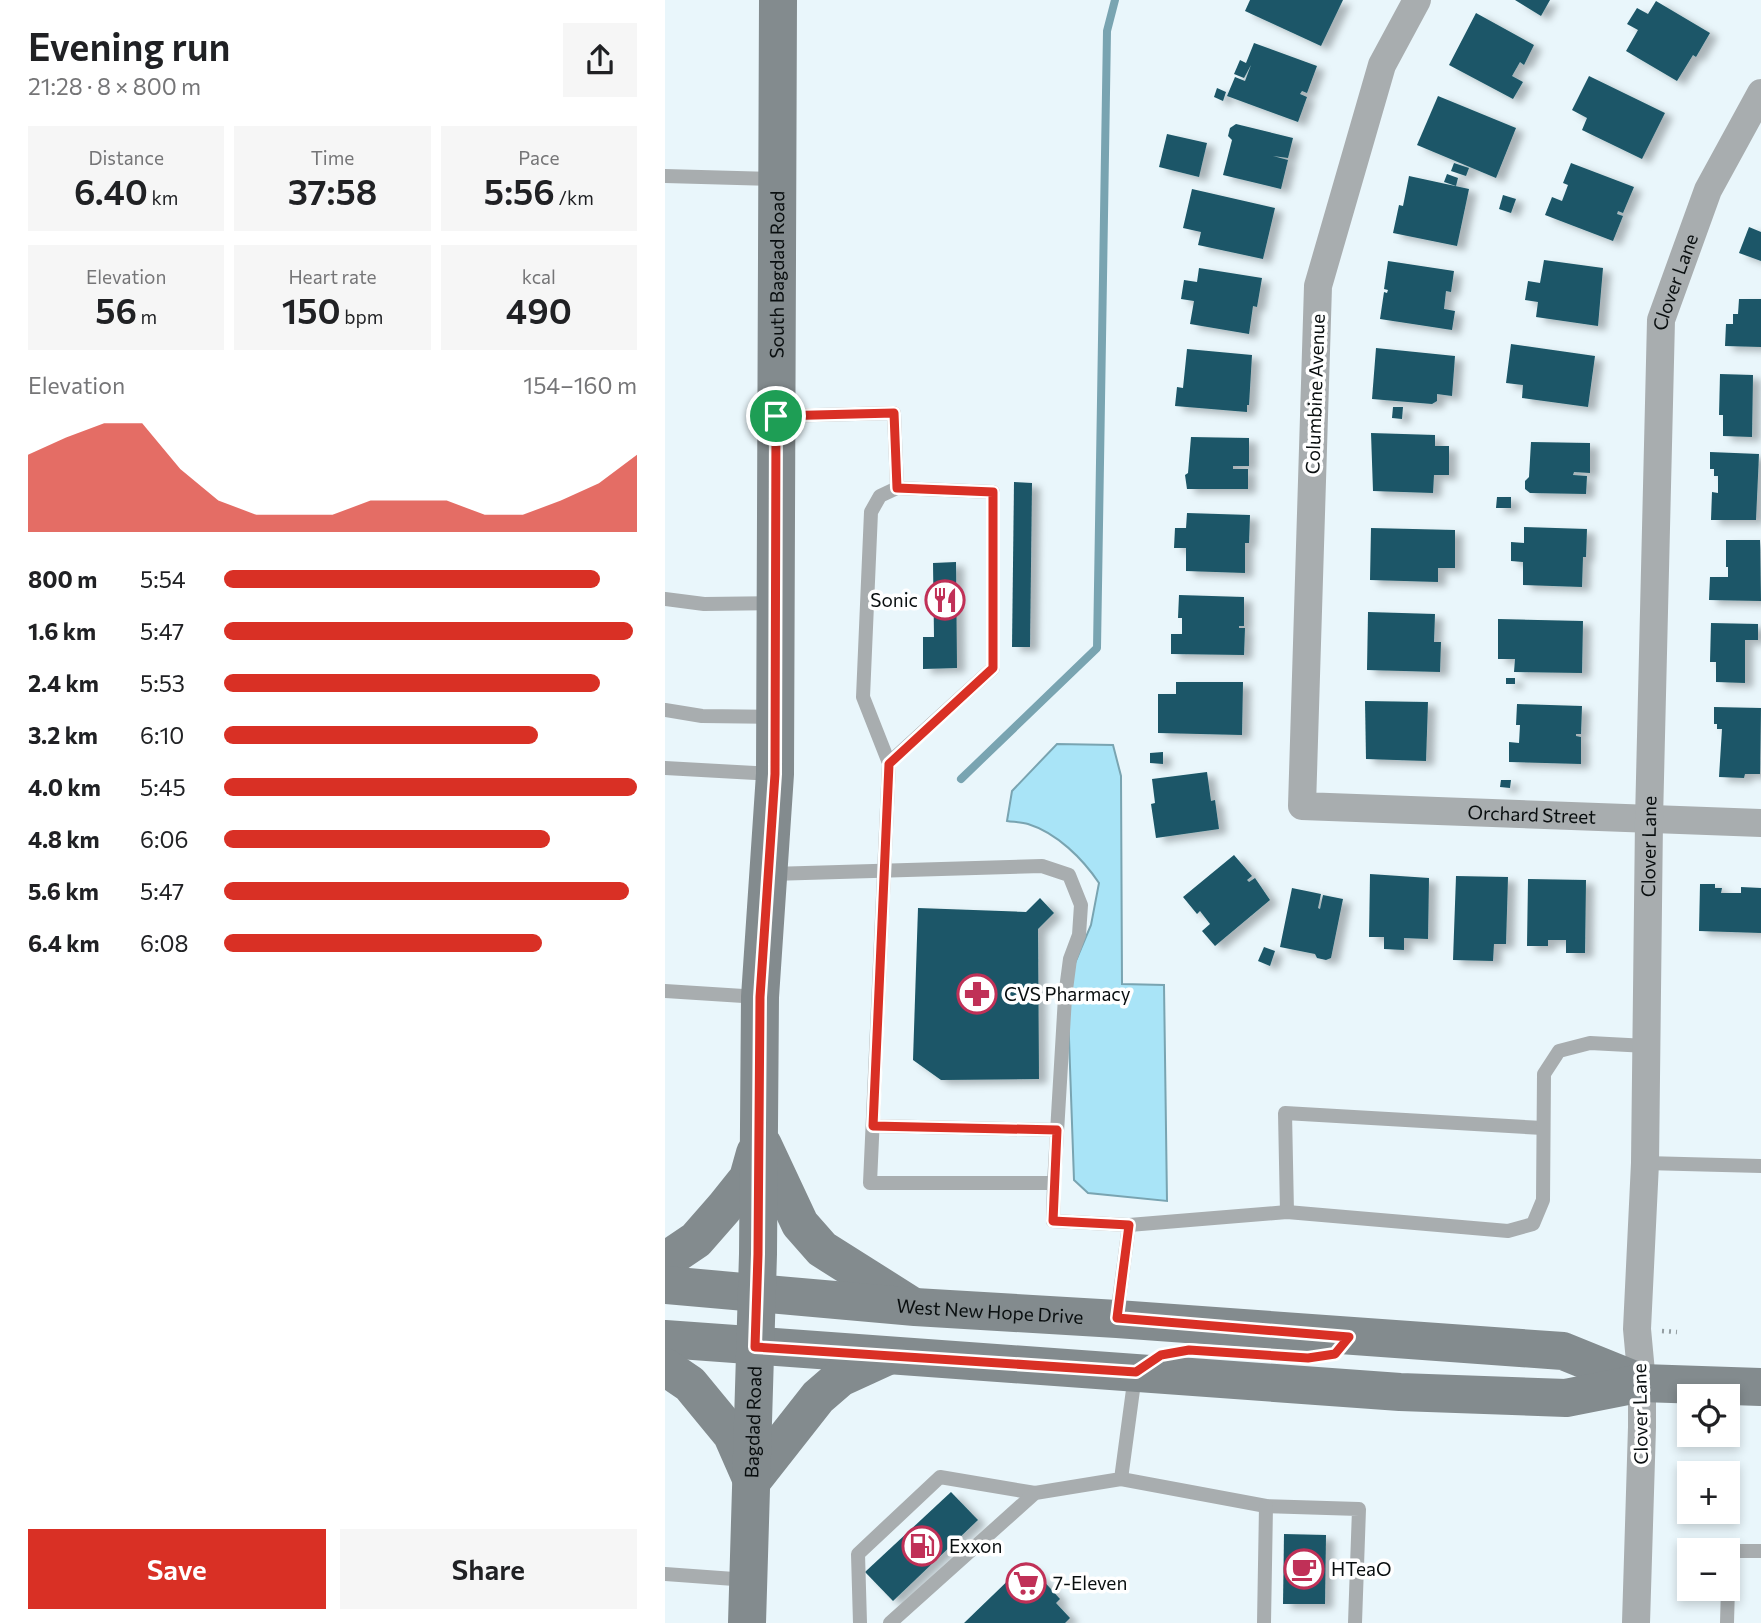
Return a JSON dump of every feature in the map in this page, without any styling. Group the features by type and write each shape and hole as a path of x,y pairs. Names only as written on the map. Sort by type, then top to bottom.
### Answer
{"main road":[{"name":"South Bagdad Road","path":"759,1137 760,997 775,774 778,0"},
{"path":"665,1261 696,1240 748,1178 759,1137"},
{"path":"759,1137 800,1224 822,1249 915,1307"},
{"name":"Bagdad Road","path":"747,1623 759,1137"},
{"name":"West New Hope Drive","path":"665,1286 915,1307 1117,1318 1563,1351 1642,1383"},
{"path":"1136,1372 1161,1355 1189,1350 1308,1358 1335,1354 1349,1337"},
{"name":"West New Hope Drive","path":"665,1339 1400,1392 1566,1398 1642,1383 1761,1387"},
{"path":"665,1367 690,1384 731,1435 752,1481 818,1397 840,1378 890,1355"}],"street":[{"name":"Columbine Avenue","path":"1302,806 1318,286 1382,65 1417,0"},
{"name":"Clover Lane","path":"1636,1623 1642,1383 1637,1329 1645,1163 1649,820 1661,320 1707,190 1761,93"},
{"name":"Orchard Street","path":"1302,806 1761,823"}],"lane":[{"path":"665,176 777,179"},
{"path":"776,416 894,413 897,488"},
{"path":"889,764 993,668 993,492 897,488 880,496 871,512 863,697 889,764 870,1184 1054,1183"},
{"path":"665,599 704,604 776,603"},
{"path":"665,710 702,716 775,717"},
{"path":"665,768 775,774"},
{"path":"769,887 884,869 1042,866 1069,875 1081,905 1079,934 1070,959 1065,997 1053,1221 1129,1225 1287,1213 1508,1231 1533,1224 1543,1200 1544,1074 1559,1051 1590,1042 1647,1046"},
{"path":"665,991 760,997"},
{"path":"1287,1213 1285,1113 1543,1128"},
{"path":"873,1126 1057,1130"},
{"path":"1645,1163 1761,1166"},
{"path":"1117,1318 1129,1225"},
{"path":"1121,1479 1136,1372"},
{"path":"860,1623 858,1554 940,1477 1035,1493 1121,1479 1266,1506 1359,1509 1355,1623"},
{"path":"890,1623 1035,1493"},
{"path":"1264,1623 1266,1506"},
{"path":"1727,1623 1729,1551 1761,1551"},
{"path":"665,1574 749,1580"}],"water":[{"path":"1057,744 1113,745 1121,776 1122,984 1164,985 1167,1201 1088,1193 1074,1180 1067,982 1091,925 1099,883 1077,856 1059,840 1039,828 1007,821 1012,791"}],"building":[{"path":"1250,0 1343,0 1321,46 1245,11"},
{"path":"1515,0 1550,0 1541,16"},
{"path":"1656,1 1710,33 1677,81 1626,51 1638,30 1627,24 1637,8 1648,14"},
{"path":"1476,13 1534,45 1524,65 1520,62 1512,76 1523,82 1513,99 1449,65"},
{"path":"1254,43 1317,66 1307,93 1302,91 1300,94 1307,97 1298,122 1227,96 1235,77 1245,81 1251,65 1244,78 1234,74 1240,60 1246,63"},
{"path":"1589,76 1665,113 1642,159 1582,130 1587,118 1572,110"},
{"path":"1217,88 1226,92 1223,101 1214,97"},
{"path":"1438,96 1516,128 1496,178 1417,145"},
{"path":"1236,124 1293,138 1288,158 1273,156 1288,160 1281,189 1223,175 1232,140 1228,136 1230,128"},
{"path":"1167,134 1207,143 1199,177 1159,167"},
{"path":"1454,163 1469,168 1466,176 1451,171"},
{"path":"1571,163 1634,187 1623,213 1618,211 1617,214 1623,216 1613,241 1545,215 1552,197 1562,201 1568,185 1563,183"},
{"path":"1447,174 1458,178 1456,186 1444,182"},
{"path":"1409,176 1469,189 1457,246 1393,233 1399,205 1403,206"},
{"path":"1192,189 1275,208 1263,259 1198,245 1201,232 1183,228"},
{"path":"1503,195 1516,199 1511,213 1499,209"},
{"path":"1749,227 1761,232 1761,261 1739,253"},
{"path":"1544,260 1603,268 1598,326 1536,317 1538,302 1525,300 1528,281 1540,283"},
{"path":"1388,261 1454,271 1451,292 1446,291 1444,309 1455,311 1452,330 1380,319 1384,292 1387,293 1388,290 1384,289"},
{"path":"1199,268 1262,278 1257,307 1253,306 1249,334 1190,324 1194,301 1181,299 1184,280 1197,282"},
{"path":"1739,299 1761,299 1761,347 1725,346 1726,324 1733,324 1733,314 1738,314"},
{"path":"1511,344 1595,356 1588,407 1522,398 1523,385 1506,383"},
{"path":"1376,348 1455,356 1452,396 1437,394 1437,401 1432,404 1372,399"},
{"path":"1187,349 1252,355 1247,412 1175,406 1177,387 1183,388"},
{"path":"1720,374 1753,375 1752,437 1723,436 1723,415 1719,415"},
{"path":"1393,407 1403,407 1402,419 1392,418"},
{"path":"1371,433 1435,435 1435,446 1449,446 1449,475 1434,475 1433,493 1373,491"},
{"path":"1191,437 1249,438 1249,466 1233,466 1233,469 1248,469 1248,489 1187,489 1185,475 1188,473"},
{"path":"1531,442 1590,443 1590,473 1574,472 1573,475 1587,476 1586,494 1530,493 1525,489 1525,481 1529,477"},
{"path":"1710,452 1759,454 1756,520 1711,520 1712,492 1718,493 1718,476 1714,476 1714,469 1710,469"},
{"path":"1014,482 1032,483 1030,647 1012,647"},
{"path":"1497,497 1511,497 1511,508 1496,508"},
{"path":"1187,513 1250,515 1249,543 1245,543 1245,573 1186,571 1186,548 1174,548 1175,528 1186,528"},
{"path":"1524,527 1587,529 1582,587 1523,585 1523,562 1511,561 1511,542 1524,543"},
{"path":"1371,528 1455,530 1455,568 1438,568 1438,582 1370,580"},
{"path":"1726,540 1760,540 1761,601 1709,600 1710,577 1728,577"},
{"name":"Sonic","path":"956,562 957,668 923,669 923,637 934,637 933,563"},
{"path":"1179,595 1244,597 1244,626 1239,628 1245,628 1244,655 1171,654 1171,634 1182,634 1182,618 1178,618"},
{"path":"1368,612 1435,614 1434,642 1441,642 1440,672 1367,670"},
{"path":"1498,619 1583,621 1582,673 1514,672 1515,659 1498,659"},
{"path":"1711,623 1758,624 1758,640 1745,640 1745,683 1716,682 1716,662 1710,662"},
{"path":"1506,678 1515,678 1515,684 1506,684"},
{"path":"1176,682 1243,682 1242,735 1158,733 1158,694 1176,694"},
{"path":"1365,701 1428,702 1426,761 1366,759"},
{"path":"1517,704 1582,706 1581,734 1576,734 1581,737 1581,764 1509,762 1509,742 1519,743"},
{"path":"1714,707 1761,708 1760,774 1745,774 1744,778 1719,777 1722,729 1717,729 1717,724 1714,724"},
{"path":"1163,752 1163,764 1150,763 1150,753"},
{"path":"1207,772 1219,829 1156,838 1151,804 1155,803 1152,779"},
{"path":"1501,780 1511,780 1510,788 1500,787"},
{"path":"1234,855 1252,876 1247,880 1249,882 1255,878 1270,900 1215,946 1202,931 1210,924 1200,911 1197,914 1183,897"},
{"path":"1370,874 1429,878 1428,939 1404,938 1404,950 1384,949 1384,937 1369,937"},
{"path":"1456,876 1508,877 1506,944 1494,944 1493,961 1453,960"},
{"path":"1528,879 1586,880 1585,953 1566,953 1566,940 1548,940 1548,946 1527,946"},
{"path":"1700,884 1715,884 1715,888 1722,888 1721,893 1741,893 1741,887 1761,888 1761,933 1699,931"},
{"path":"1292,888 1321,894 1320,909 1323,895 1343,899 1331,958 1326,960 1317,958 1315,954 1280,947"},
{"name":"CVS Pharmacy","path":"1040,898 1054,913 1038,929 1039,1079 941,1080 913,1060 918,908 1026,912"},
{"path":"1264,947 1275,951 1270,966 1258,961"},
{"name":"Exxon","path":"951,1492 978,1520 893,1601 865,1572"},
{"name":"HTeaO","path":"1284,1534 1326,1535 1325,1604 1283,1604"},
{"name":"7-Eleven","path":"1022,1567 1031,1567 1060,1599 1056,1603 1070,1618 1065,1623 964,1623"}],"waterway":[{"path":"961,779 1097,648 1107,31 1115,0"}],"place":[{"name":"Sonic","path":"945,600"},
{"name":"CVS Pharmacy","path":"977,994"},
{"name":"Exxon","path":"922,1546"},
{"name":"HTeaO","path":"1304,1569"},
{"name":"7-Eleven","path":"1026,1583"}],"route":[{"path":"894,413 897,488 993,492 993,668 889,764 873,1126 1057,1130 1053,1221 1129,1225 1117,1318 1349,1337 1335,1354 1308,1358 1189,1350 1161,1355 1136,1372 755,1347 760,997 775,774 776,416 894,413"}]}
